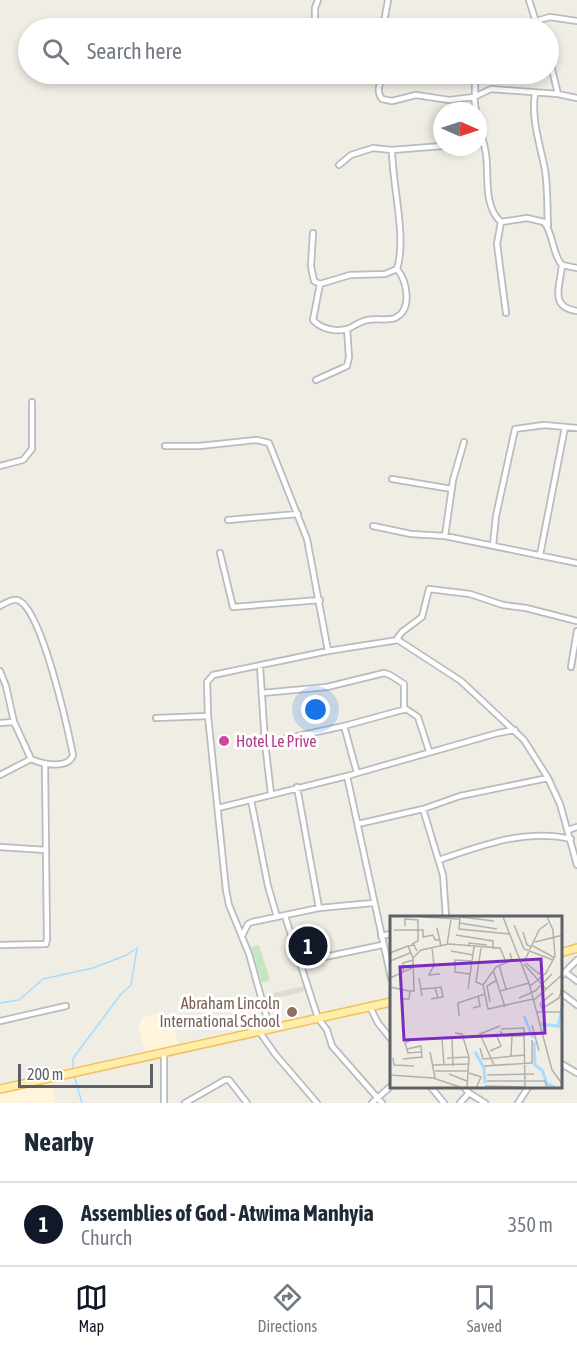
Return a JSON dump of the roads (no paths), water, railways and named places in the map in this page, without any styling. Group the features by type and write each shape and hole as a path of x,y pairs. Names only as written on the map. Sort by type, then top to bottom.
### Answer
{"main road":[{"path":"562,953 577,948"},
{"path":"0,1089 390,1002"}],"street":[{"path":"315,18 318,0"},
{"path":"385,18 388,0"},
{"path":"529,0 535,18"},
{"path":"559,19 577,21"},
{"path":"379,84 378,91 382,99 388,101 416,95 450,100 475,96 491,89 558,94 577,98"},
{"path":"475,84 475,102"},
{"path":"556,84 558,94"},
{"path":"534,93 535,124 545,172 548,227"},
{"path":"339,165 351,155 374,148 392,150 433,148"},
{"path":"320,284 313,320 330,330 347,329 357,323 372,319 391,319 398,317 404,311 406,293 401,274 397,269 400,248 392,150"},
{"path":"486,156 487,183 494,216 501,222 526,219 544,222 551,231 558,260 562,265 577,268"},
{"path":"501,222 497,244 506,314"},
{"path":"313,233 311,266 314,281 320,284 350,275 385,274 397,269"},
{"path":"562,265 558,299 565,309 577,311"},
{"path":"316,380 347,366 350,357 347,329"},
{"path":"0,466 23,460 32,449 34,442 32,402"},
{"path":"493,545 496,516 515,429 544,425 577,428"},
{"path":"540,555 565,427"},
{"path":"165,446 267,441 276,457 307,539 328,651"},
{"path":"445,536 454,473 464,442"},
{"path":"392,479 452,489"},
{"path":"228,520 298,514"},
{"path":"373,526 411,534 445,536 577,563"},
{"path":"220,553 233,607 320,600"},
{"path":"396,640 402,632 422,617 429,589 470,594 503,605 526,608 577,621"},
{"path":"0,606 14,600 19,600 27,606 45,647 58,686 74,755 72,760 68,763 45,765 31,759 14,722 6,686 0,671"},
{"path":"571,667 577,631"},
{"path":"270,1029 242,936 229,905 208,716 207,689 209,678 213,675 328,651 396,640 461,681 515,730 533,751 548,778 568,830 577,865"},
{"path":"260,666 271,794"},
{"path":"262,693 327,687 384,673 404,684 404,710"},
{"path":"265,744 404,710 418,717 429,751"},
{"path":"156,718 208,716"},
{"path":"0,723 14,722"},
{"path":"345,726 357,773"},
{"path":"218,808 347,776 429,751 515,730"},
{"path":"0,775 31,759"},
{"path":"0,945 46,944 45,765"},
{"path":"347,776 390,974"},
{"path":"358,824 423,809 460,796 548,778"},
{"path":"297,787 319,908"},
{"path":"251,800 268,886 277,917"},
{"path":"423,809 439,860 445,888 446,916"},
{"path":"568,830 577,827"},
{"path":"439,860 501,840 546,834 571,839"},
{"path":"0,847 46,850"},
{"path":"242,936 248,924 252,922 319,908 373,903"},
{"path":"285,916 318,1018 327,1030 332,1046 382,1103"},
{"path":"381,936 390,934"},
{"path":"301,962 382,945"},
{"path":"577,960 563,975 577,981"},
{"path":"562,993 577,1005"},
{"path":"0,1022 66,1006"},
{"path":"370,1007 378,1023 390,1038"},
{"path":"259,1031 275,1054 317,1103"},
{"path":"164,1052 164,1103"},
{"path":"562,1064 577,1073"},
{"path":"185,1103 195,1101 225,1080 229,1080 247,1103"},
{"path":"372,1103 390,1087"},
{"path":"432,1088 444,1103"},
{"path":"465,1088 485,1103"},
{"path":"518,1103 528,1088"},
{"path":"460,1103 469,1093"}],"waterway":[{"path":"73,1070 73,1059 77,1053 121,994 131,985 137,948"},
{"path":"0,1003 19,1000 43,979 93,968 127,955 135,949"},
{"path":"74,1075 82,1103"}],"place":[{"name":"Hotel Le Prive","path":"224,741"},
{"name":"Assemblies of God - Atwima Manhyia","path":"308,946"},
{"name":"Abraham Lincoln International School","path":"292,1012"}]}
